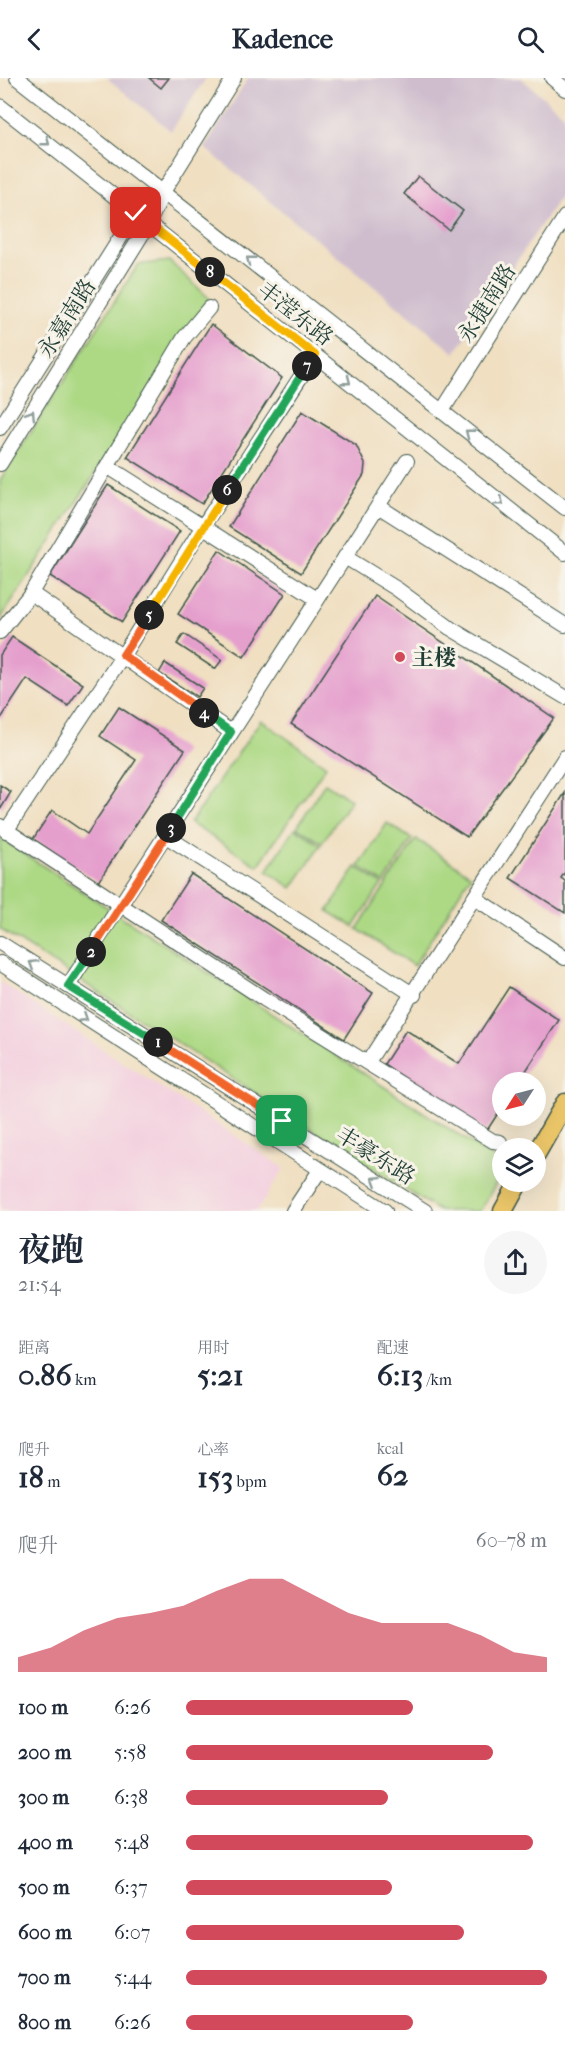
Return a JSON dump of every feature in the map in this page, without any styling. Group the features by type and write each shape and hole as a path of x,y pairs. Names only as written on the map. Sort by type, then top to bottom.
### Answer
{"main road":[{"path":"545,1138 565,1103"},
{"path":"503,1211 513,1192"}],"street":[{"name":"丰滢东路","path":"17,78 565,508"},
{"name":"永嘉南路","path":"0,464 149,223 163,192 234,78"},
{"path":"552,78 565,89"},
{"name":"丰滢东路","path":"0,106 565,553"},
{"name":"永嘉南路","path":"0,428 136,213 163,192"},
{"name":"永捷南路","path":"442,411 565,217"},
{"path":"0,632 31,593 184,338 209,308"},
{"path":"315,355 203,526 123,655 3,828 492,1140"},
{"path":"68,986 407,461"},
{"path":"107,466 317,599"},
{"path":"378,506 565,625"},
{"path":"345,557 397,589 450,628 565,697"},
{"path":"31,593 231,732"},
{"path":"368,1062 414,995 504,848 565,756"},
{"path":"166,836 414,995"},
{"path":"475,898 565,958"},
{"name":"丰豪东路","path":"0,943 426,1211"},
{"name":"丰豪东路","path":"0,963 385,1211"},
{"path":"293,1211 320,1170"}],"shaded area":[{"path":"107,78 206,78 171,131"},
{"path":"248,78 521,78 565,116 565,189 455,353 205,148"},
{"path":"0,982 284,1168 257,1211 0,1211"}],"green space":[{"path":"169,261 209,298 0,620 0,480 138,265"},
{"path":"261,720 326,766 258,866 190,823"},
{"path":"325,783 351,800 322,843 297,827"},
{"path":"387,823 412,839 384,883 359,866"},
{"path":"295,828 321,845 292,888 267,871"},
{"path":"0,838 492,1157 492,1190 480,1211 439,1211 0,929"},
{"path":"416,839 471,875 414,966 357,929"},
{"path":"356,867 382,884 354,927 328,911"}],"building":[{"path":"149,78 169,78 161,88"},
{"path":"418,176 463,211 449,230 404,194"},
{"path":"211,324 282,378 202,504 127,457"},
{"path":"302,411 356,445 365,464 364,475 301,573 229,527"},
{"path":"108,485 180,531 122,622 50,576"},
{"path":"219,550 285,594 244,657 178,614"},
{"name":"主楼","path":"375,596 554,718 467,837 291,724"},
{"path":"184,634 222,660 215,669 177,644"},
{"path":"12,637 83,684 68,706 27,679 0,720 0,655"},
{"path":"165,663 203,688 197,697 159,673"},
{"path":"119,707 185,750 98,882 33,839 52,810 87,834 136,760 100,736"},
{"path":"0,785 11,792 0,810"},
{"path":"565,793 565,872 561,878 565,881 565,913 510,878"},
{"path":"191,874 373,993 344,1039 161,920"},
{"path":"509,987 559,1020 525,1072 492,1072 492,1123 486,1132 384,1064 406,1030 459,1064"}],"place":[{"name":"主楼","path":"400,657"}],"route":[{"path":"136,213 315,355 203,526 123,655 231,732 68,986 282,1121"}]}
